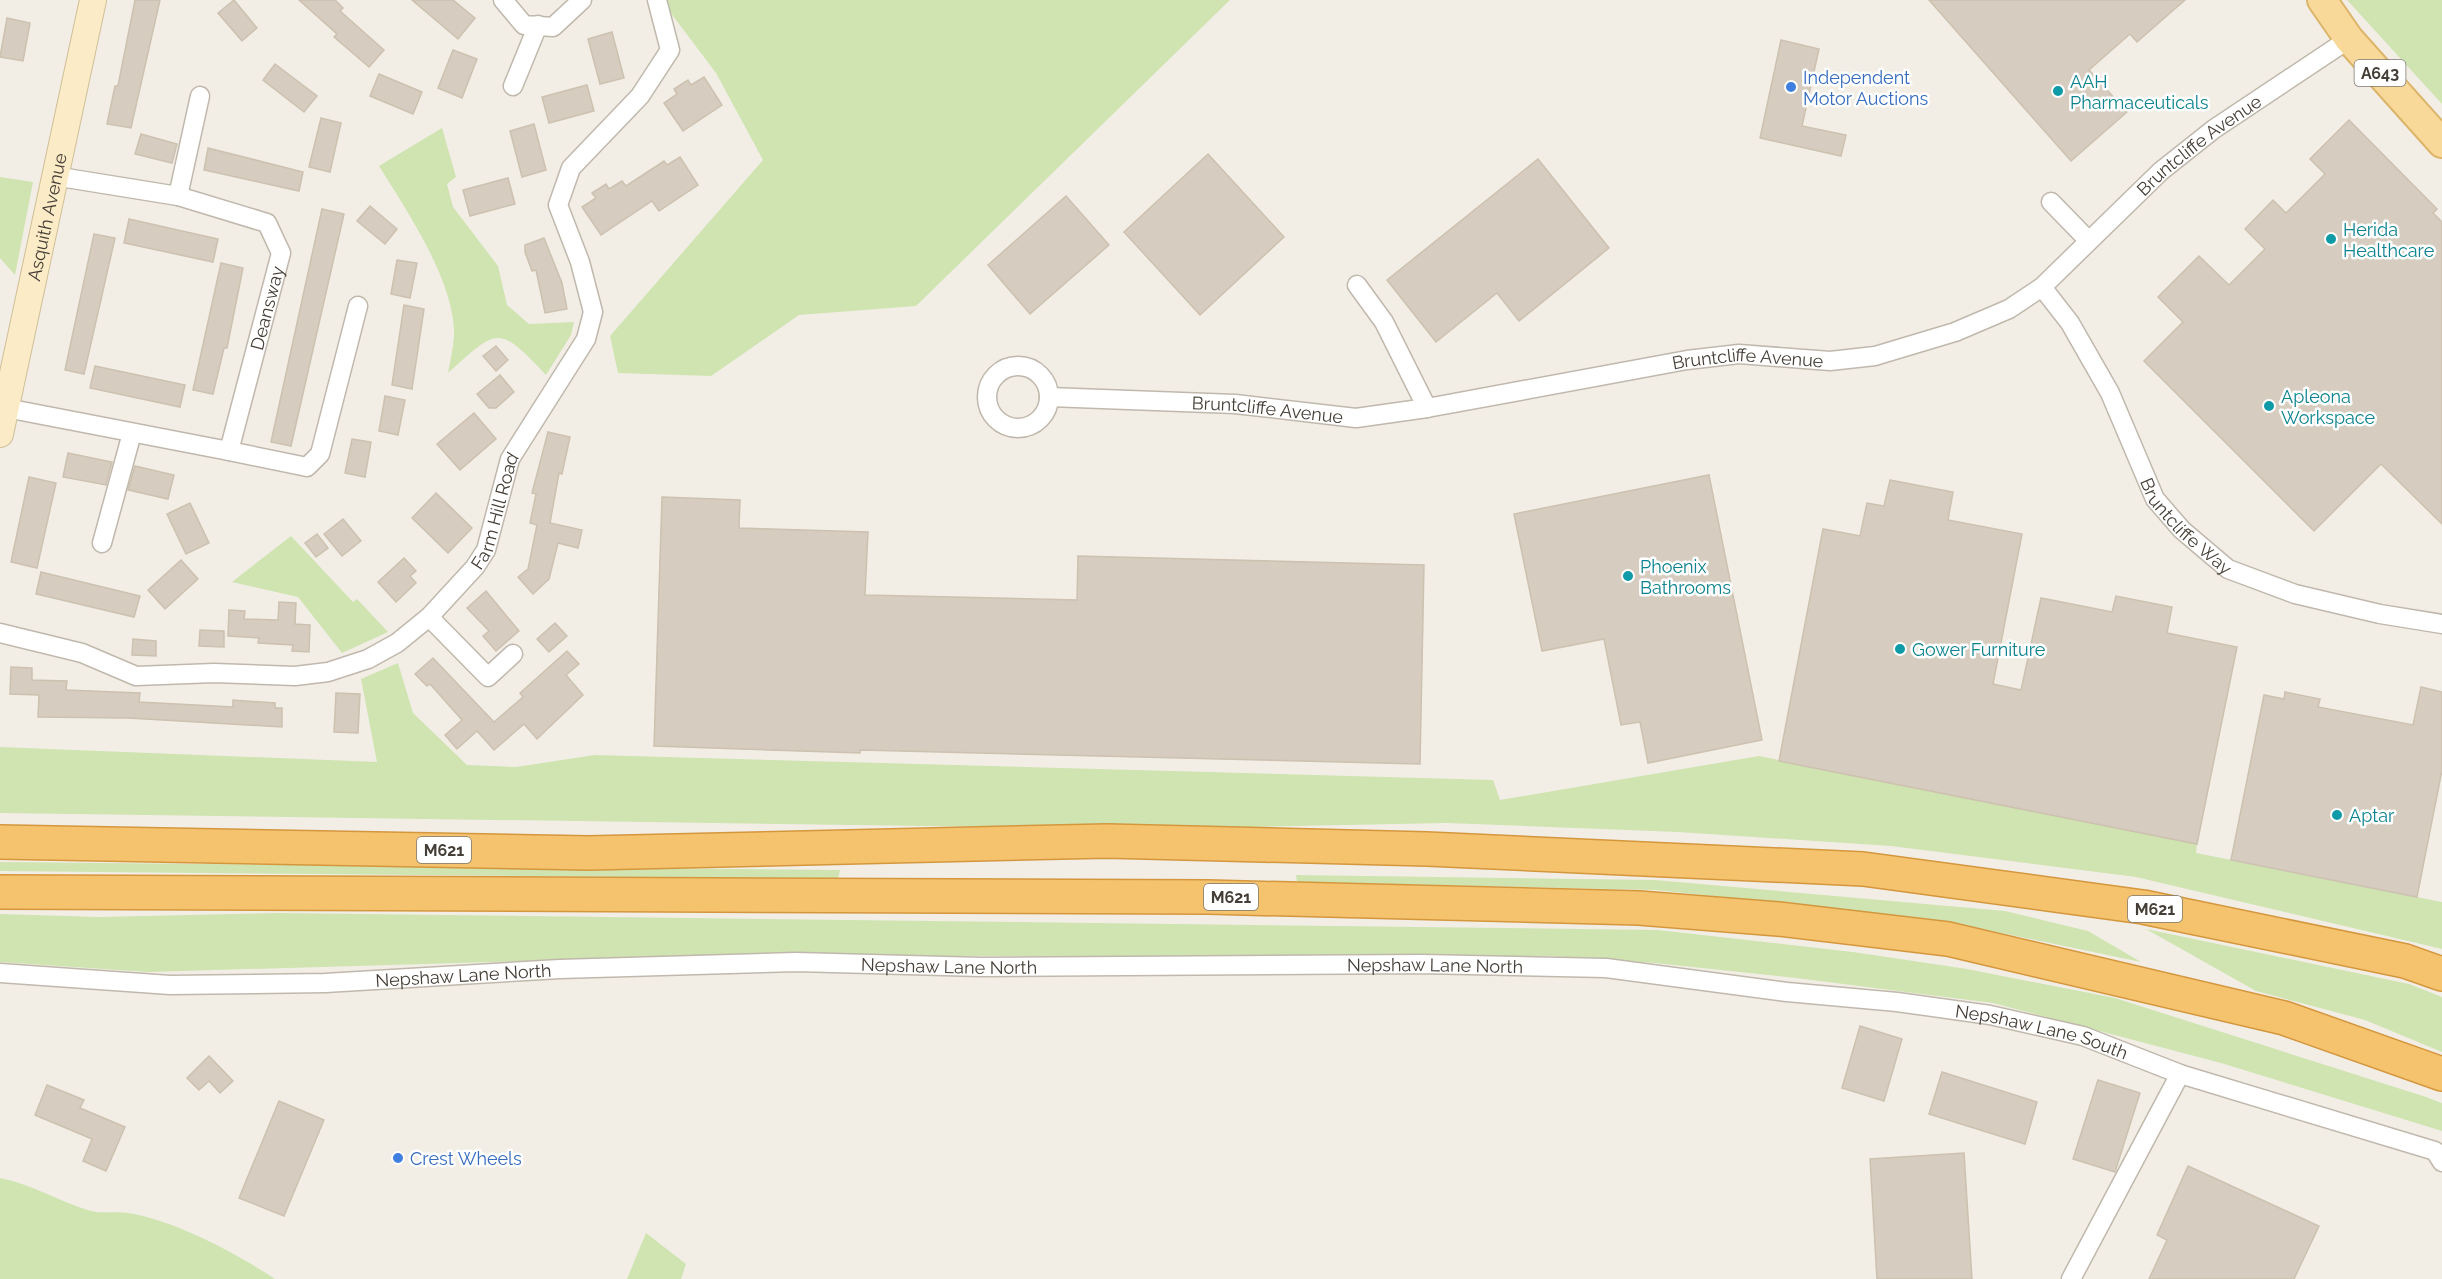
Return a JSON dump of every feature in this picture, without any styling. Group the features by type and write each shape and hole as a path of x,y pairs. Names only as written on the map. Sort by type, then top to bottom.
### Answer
{"highway":[{"name":"M621","path":"0,842 589,853 1107,842 1427,849 1863,869 2143,907 2405,961 2442,974"},
{"name":"M621","path":"0,892 1208,897 1639,908 1778,919 1948,939 2284,1018 2442,1074"}],"main road":[{"name":"Asquith Avenue","path":"0,434 93,0"},
{"name":"A643","path":"2322,0 2349,39 2442,143"}],"street":[{"path":"503,0 524,25 553,27 582,0"},
{"name":"Farm Hill Road","path":"0,633 82,653 136,676 214,673 295,676 328,672 368,659 397,643 429,617 475,567 486,550 510,459 586,339 593,312 580,261 558,205 572,168 640,96 670,50 657,0"},
{"path":"513,86 538,25"},
{"name":"Bruntcliffe Avenue","path":"1049,397 1235,404 1356,418 1427,408 1687,360 1729,355 1830,361 1875,356 1955,332 2009,309 2042,287 2161,171 2214,129 2349,39"},
{"path":"178,196 200,96"},
{"name":"Deansway","path":"54,176 178,196 267,223 281,253 229,451"},
{"path":"2051,202 2088,240"},
{"path":"1357,285 1384,321 1427,408"},
{"name":"Bruntcliffe Way","path":"2042,287 2070,323 2110,393 2155,499 2189,537 2228,569 2295,594 2380,614 2442,624"},
{"path":"6,408 229,451 308,475 320,454 358,306"},
{"path":"102,543 132,433"},
{"path":"429,617 488,677 513,654"},
{"name":"Nepshaw Lane North","path":"0,973 170,985 325,983 560,969 796,962 981,967 1522,966 1606,968 1787,992 1897,1002"},
{"name":"Nepshaw Lane South","path":"1897,1002 1990,1015 2083,1036 2180,1074 2435,1151 2442,1162"},
{"path":"2071,1279 2180,1074"}],"green space":[{"path":"661,0 1230,0 916,306 799,315 711,376 618,373 610,336 763,160 716,73"},
{"path":"2442,0 2442,104 2348,1"},
{"path":"442,128 456,177 447,184 453,207 498,266 507,305 529,324 574,322 571,335 546,375 518,347 507,340 498,338 489,340 478,347 448,373 454,337 447,294 428,248 379,166"},
{"path":"0,177 33,182 15,275 0,258"},
{"path":"291,536 353,602 357,599 388,632 342,653 298,597 232,582"},
{"path":"398,663 413,713 467,765 516,767 595,755 1493,780 1500,800 1759,756 2197,844 2196,853 2442,902 2442,949 2136,877 1891,846 1678,832 1447,823 1143,829 0,813 0,747 377,762 361,679"},
{"path":"0,862 840,870 838,879 0,871"},
{"path":"1296,875 1655,880 2005,911 2088,931 2141,962 1944,921 1656,890 1297,882"},
{"path":"280,913 1658,930 1853,952 1967,969 2115,998 2442,1103 2442,1131 2221,1063 1993,1003 1655,963 1549,956 698,956 148,972 0,962 0,914 99,917"},
{"path":"2146,929 2409,984 2442,997 2442,1052 2365,1020 2256,991"},
{"path":"0,1178 23,1184 91,1211 128,1213 165,1223 204,1239 275,1279 0,1279"},
{"path":"646,1233 686,1264 681,1279 627,1279"}],"building":[{"path":"135,0 160,0 131,128 107,124 115,86 118,86"},
{"path":"234,0 257,28 242,41 218,13"},
{"path":"299,0 335,0 343,8 340,11 384,50 369,67 334,37 337,34"},
{"path":"412,0 453,0 475,18 458,39"},
{"name":"AAH Pharmaceuticals","path":"1929,0 2185,0 2137,42 2130,34 2089,70 2127,112 2071,161"},
{"path":"7,18 30,23 23,61 0,57"},
{"path":"612,32 624,78 600,84 588,39"},
{"name":"Independent Motor Auctions","path":"1781,40 1819,49 1802,126 1846,135 1841,156 1760,138"},
{"path":"453,50 477,59 462,98 438,88"},
{"path":"275,64 317,96 304,112 263,80"},
{"path":"379,74 422,92 413,114 370,96"},
{"path":"704,77 722,105 683,131 664,103 677,94 674,89 688,80 691,85"},
{"path":"587,85 594,111 549,123 542,97"},
{"path":"321,118 341,123 330,172 309,167"},
{"path":"2349,120 2437,209 2433,213 2442,222 2442,524 2381,464 2314,531 2144,361 2183,322 2158,297 2199,256 2229,285 2265,249 2245,229 2273,200 2286,213 2325,174 2310,159"},
{"path":"534,124 546,170 522,177 510,131"},
{"path":"141,134 177,144 172,163 135,154"},
{"path":"208,148 303,172 299,191 204,170"},
{"path":"1208,154 1284,237 1200,315 1124,232"},
{"path":"680,157 698,185 659,211 652,201 601,235 582,207 596,198 592,193 606,184 609,189 622,181 626,186 664,161 667,165"},
{"path":"1538,159 1609,248 1519,321 1497,293 1436,342 1387,280"},
{"path":"508,178 515,204 470,216 463,190"},
{"path":"1066,196 1109,245 1030,314 988,265"},
{"path":"370,206 397,229 385,244 357,221"},
{"path":"322,209 344,214 291,446 271,442"},
{"path":"129,219 218,239 213,262 124,243"},
{"path":"94,234 115,238 84,374 65,370"},
{"path":"544,238 562,283 567,309 545,313 536,270 532,271 525,252 525,245"},
{"path":"397,260 417,263 410,298 391,294"},
{"path":"221,263 243,268 227,348 224,348 213,394 193,390"},
{"path":"404,305 424,309 412,389 392,385"},
{"path":"496,346 508,360 496,371 483,356"},
{"path":"95,366 185,385 180,407 90,388"},
{"path":"500,375 514,392 496,408 489,408 477,394"},
{"path":"385,396 405,400 398,435 379,431"},
{"path":"474,413 496,439 460,470 437,444"},
{"path":"548,432 570,437 562,474 559,473 550,523 582,530 578,548 558,543 549,579 533,594 518,577 528,569 537,525 530,523 536,494 532,493"},
{"path":"352,439 371,442 365,477 345,473"},
{"path":"68,453 112,462 106,485 63,477"},
{"path":"135,466 174,475 168,499 128,490"},
{"name":"Phoenix Bathrooms","path":"1709,475 1762,740 1648,763 1640,722 1621,725 1604,639 1542,651 1514,514"},
{"path":"29,477 56,483 37,568 11,562"},
{"path":"1890,480 1953,492 1948,520 2022,534 1993,684 2021,690 2041,598 2112,612 2116,596 2172,607 2167,633 2237,647 2197,844 1779,761 1823,529 1860,536 1867,503 1884,506"},
{"path":"436,493 472,528 448,553 412,518"},
{"path":"662,497 740,500 739,528 868,532 865,595 1077,600 1078,556 1424,565 1420,764 860,750 860,753 654,746"},
{"path":"190,503 209,543 186,554 167,514"},
{"path":"343,519 361,541 342,556 324,534"},
{"path":"317,534 328,548 316,557 305,543"},
{"path":"404,558 416,571 410,576 416,583 396,602 378,582"},
{"path":"181,560 198,579 165,609 148,590"},
{"path":"41,572 140,596 134,617 36,594"},
{"path":"486,591 519,631 496,651 483,636 489,631 467,608"},
{"path":"279,602 296,603 295,624 310,625 309,652 292,651 293,645 258,643 259,638 228,636 229,610 245,611 244,619 278,620"},
{"path":"555,623 567,636 549,652 537,639"},
{"path":"200,630 224,631 224,647 199,646"},
{"path":"133,639 156,641 156,656 132,655"},
{"path":"567,651 579,664 566,675 583,695 537,739 524,724 494,750 477,731 457,749 445,735 462,720 430,684 427,686 415,674 433,658 494,722 523,697 520,693"},
{"path":"11,667 32,668 32,680 67,681 66,690 140,693 139,702 233,707 233,700 275,703 275,708 282,708 282,727 128,718 38,717 39,695 10,694"},
{"name":"Aptar","path":"2421,687 2442,692 2442,770 2417,897 2231,860 2264,695 2284,699 2285,692 2320,699 2318,707 2413,725"},
{"path":"336,693 360,694 358,733 334,732"},
{"path":"1860,1026 1902,1039 1884,1101 1842,1088"},
{"path":"209,1056 233,1081 220,1093 209,1081 199,1090 187,1078"},
{"path":"1942,1072 2037,1102 2025,1144 1929,1114"},
{"path":"2098,1080 2140,1093 2115,1172 2073,1159"},
{"path":"47,1085 84,1100 80,1108 125,1127 106,1171 83,1161 92,1139 35,1115"},
{"path":"279,1101 324,1120 284,1216 239,1198"},
{"path":"1964,1153 1972,1279 1877,1279 1870,1159"},
{"path":"2188,1166 2319,1226 2294,1279 2149,1279 2167,1240 2157,1235"}],"place":[{"name":"Independent Motor Auctions","path":"1791,87"},
{"name":"AAH Pharmaceuticals","path":"2058,91"},
{"name":"Herida Healthcare","path":"2331,239"},
{"name":"Apleona Workspace","path":"2269,406"},
{"name":"Phoenix Bathrooms","path":"1628,576"},
{"name":"Gower Furniture","path":"1900,649"},
{"name":"Aptar","path":"2337,815"},
{"name":"Crest Wheels","path":"398,1158"}]}
